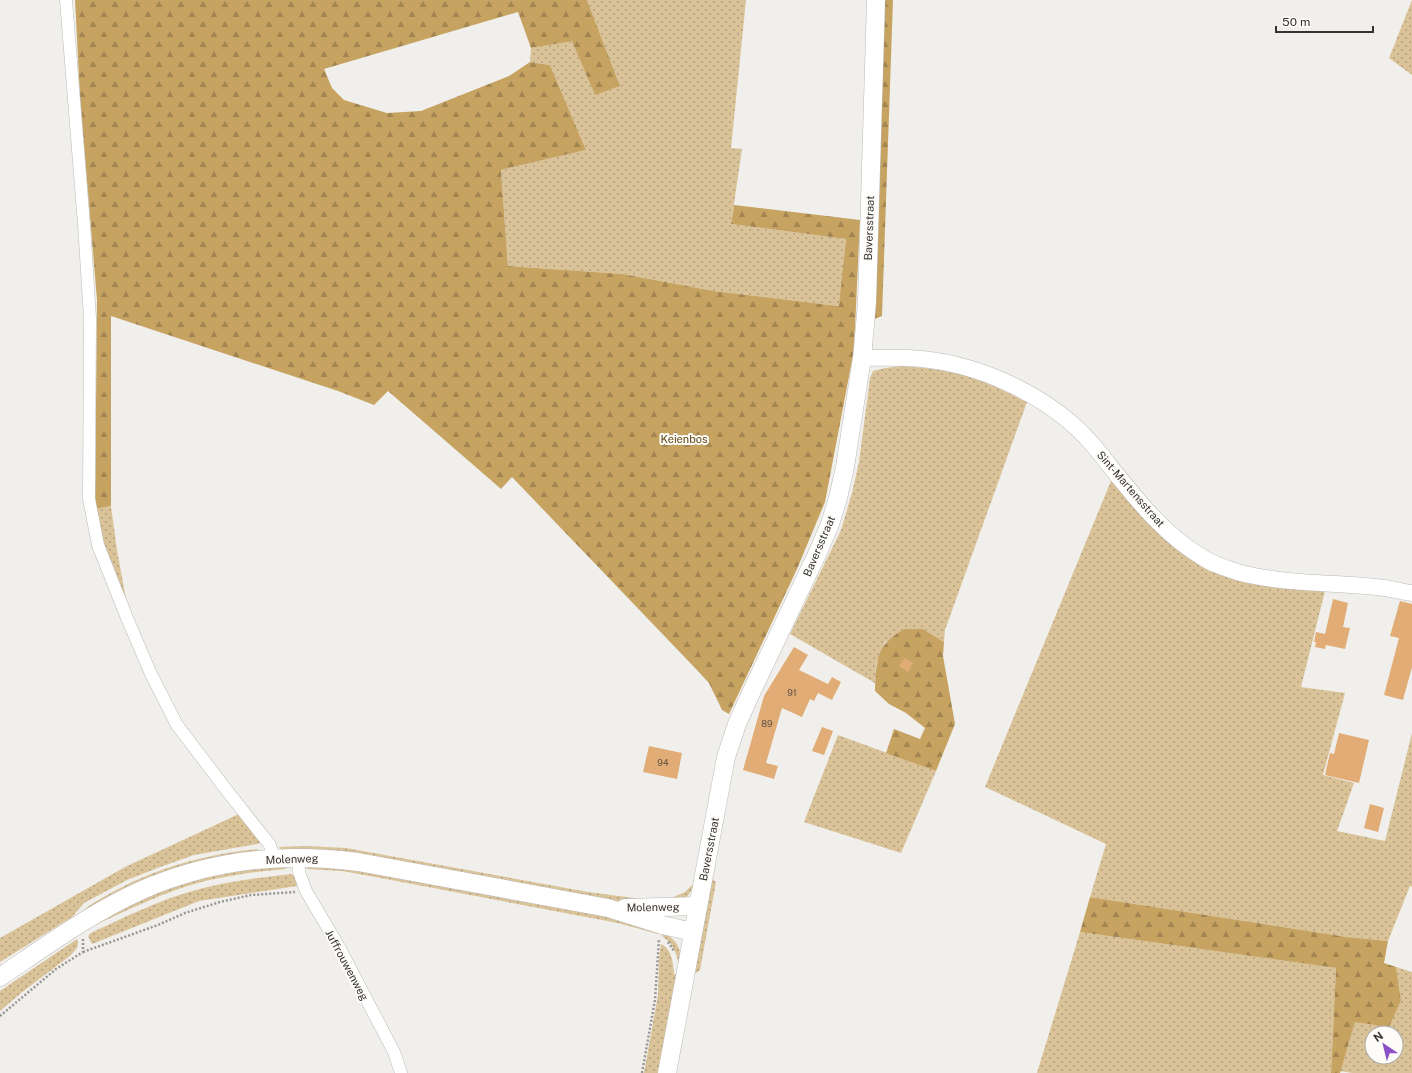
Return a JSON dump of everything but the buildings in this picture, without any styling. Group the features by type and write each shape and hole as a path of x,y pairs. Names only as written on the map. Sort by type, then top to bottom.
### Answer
{"main road":[{"name":"Baversstraat","path":"666,1073 726,757 737,724 830,524 845,467 862,358 867,302 876,0"},
{"name":"Molenweg","path":"0,977 77,926 142,890 210,867 274,858 329,858 358,862 608,908 662,925 693,932"},
{"name":"Molenweg","path":"608,908 698,906"}],"street":[{"path":"66,0 90,318 89,499 98,545 151,674 177,725 270,845 274,858"},
{"name":"Sint-Martensstraat","path":"862,358 922,359 966,367 1010,384 1032,396 1069,422 1086,438 1124,485 1172,536 1205,559 1221,567 1254,577 1283,581 1385,588 1412,593"},
{"name":"Juffrouwenweg","path":"298,857 299,872 306,891 342,954 394,1052 401,1073"}],"path":[{"path":"0,1016 56,969 83,952 158,925 185,913 220,902 251,895 306,891"},
{"path":"77,926 82,934 83,952"},
{"path":"642,1073 655,1000 659,936 668,942 673,948 676,956"}],"shaded area":[{"path":"587,0 746,0 731,148 742,149 731,224 846,239 840,306 714,291 623,274 508,266 501,170 586,150 550,65 530,62 531,48 572,40 595,94 620,86"},
{"path":"1412,0 1412,75 1389,58"},
{"path":"902,366 953,372 988,383 1027,402 945,630 944,642 923,629 885,642 876,664 875,683 790,634 841,530 859,462 870,378 873,371"},
{"path":"1111,481 1176,549 1209,571 1240,581 1279,588 1325,591 1301,687 1345,693 1323,775 1354,783 1337,831 1385,841 1412,733 1412,887 1410,886 1388,941 1347,937 1090,897 1106,844 985,787"},
{"path":"111,506 128,610 103,547 95,509"},
{"path":"838,735 936,771 901,853 804,822"},
{"path":"241,813 260,837 260,843 194,855 127,880 84,903 72,917 0,962 0,938 125,867"},
{"path":"307,846 346,848 588,892 634,898 664,898 635,903 608,901 282,851 279,847"},
{"path":"258,849 255,853 77,917 88,907 109,894 144,877 181,864 219,854"},
{"path":"286,865 286,869 235,875 190,885 147,901 91,927 100,920 163,889 218,873"},
{"path":"308,865 348,868 604,915 659,930 658,934 618,923 370,876 342,871 307,869"},
{"path":"291,874 295,876 297,886 199,901 92,944 88,936 91,933 139,911 189,892 227,883"},
{"path":"710,878 716,882 700,970 693,973"},
{"path":"694,883 688,895 683,899 669,899 685,892"},
{"path":"662,932 673,939 678,947 680,952 680,969 674,950 662,936"},
{"path":"1080,932 1336,968 1331,1073 1037,1073"},
{"path":"77,939 78,946 71,955 0,1011 0,991"},
{"path":"661,944 668,949 674,974 678,974 659,1073 644,1073 658,995"},
{"path":"1396,967 1412,972 1412,1073 1352,1073 1340,1071 1355,1022 1401,1000"}],"green space":[{"name":"Keienbos","path":"75,0 587,0 620,86 595,95 572,41 531,48 518,12 324,69 332,88 344,100 387,113 421,111 509,76 530,62 550,65 586,150 501,170 508,266 623,274 714,291 839,306 846,239 731,224 734,205 860,220 854,350 825,502 797,569 729,714 722,710 709,683 512,477 501,489 388,391 374,405 338,391 111,316 111,506 95,509 97,300 80,97"},
{"path":"885,0 893,0 882,316 875,319"},
{"path":"905,629 923,629 944,642 943,656 955,724 936,771 886,753 894,729 920,739 925,728 906,713 889,704 875,691 877,662 883,647 895,635"},
{"path":"1090,897 1347,937 1388,941 1384,963 1396,967 1401,1000 1390,1025 1375,1025 1355,1022 1340,1073 1331,1073 1336,968 1080,932"}]}
